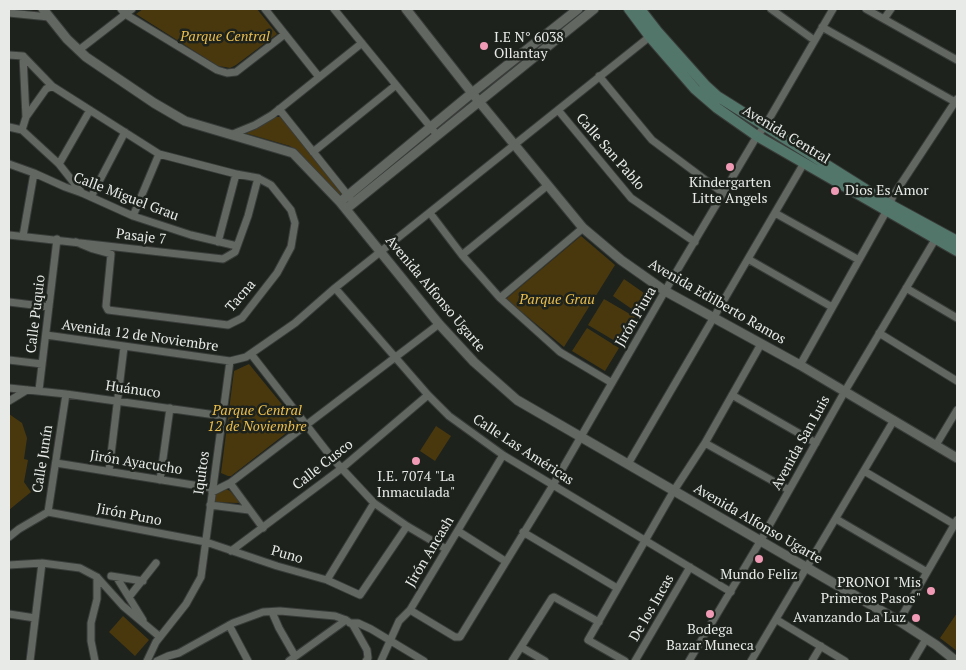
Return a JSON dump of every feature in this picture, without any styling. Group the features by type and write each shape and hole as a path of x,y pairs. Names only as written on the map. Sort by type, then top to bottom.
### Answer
{"main road":[{"name":"Avenida Central","path":"629,9 716,96 957,251"},
{"name":"Avenida Central","path":"640,9 654,34 696,89 717,108 757,136 804,163 957,241"}],"street":[{"name":"Avenida Alfonso Ugarte","path":"42,9 67,39 79,50 154,103 185,121 293,153 347,203 382,252 439,324 474,362 518,400 899,622 956,661"},
{"path":"79,50 123,11 132,9"},
{"path":"264,9 320,77"},
{"path":"334,9 434,131"},
{"name":"Avenida Edilberto Ramos","path":"406,9 478,101 584,228 622,261 665,291 800,365 957,458"},
{"path":"434,131 472,93 578,9"},
{"path":"279,109 313,152 347,203 434,131 478,101 594,9"},
{"path":"771,9 814,40"},
{"name":"Jirón Piura","path":"410,610 455,637 460,637 553,485 832,9"},
{"path":"866,9 957,60"},
{"path":"884,19 891,9"},
{"path":"123,11 217,70 228,73 236,72 285,34"},
{"path":"9,13 49,17"},
{"path":"800,365 888,207 957,101 822,27"},
{"path":"230,361 251,354 295,323 335,288 654,34"},
{"path":"536,42 542,50"},
{"path":"232,134 255,125 279,109 362,43"},
{"path":"9,55 23,56 52,86 159,154 258,178 248,216 237,246"},
{"path":"23,56 26,118"},
{"path":"599,76 652,140 723,193"},
{"path":"313,152 396,85"},
{"path":"22,130 26,118 46,89 52,86"},
{"path":"59,164 90,110"},
{"name":"Calle San Pablo","path":"558,110 631,198 694,242"},
{"path":"9,127 22,130 59,164 82,193"},
{"path":"91,197 124,132"},
{"path":"133,216 159,154"},
{"path":"628,464 804,163"},
{"name":"Calle Miguel Grau","path":"9,164 133,216 191,235 237,246"},
{"path":"23,236 34,173"},
{"path":"218,242 236,174"},
{"name":"Tacna","path":"76,242 111,254 106,309 228,325 242,318 277,273 291,247 295,223 290,210 271,185 258,178"},
{"path":"462,255 548,185"},
{"path":"430,213 462,255 500,298 560,352 612,383"},
{"path":"775,213 859,260"},
{"path":"500,298 584,228"},
{"name":"Pasaje 7","path":"9,235 223,259 231,255 237,246"},
{"name":"Avenida San Luis","path":"689,661 936,238"},
{"name":"Calle Puquio","path":"39,390 57,240"},
{"path":"748,259 832,307"},
{"name":"Calle Las Américas","path":"335,288 395,358 449,416 503,455 731,592"},
{"path":"906,288 957,318"},
{"path":"9,302 49,307"},
{"path":"212,490 230,483 439,324"},
{"path":"879,333 957,380"},
{"name":"Avenida 12 de Noviembre","path":"46,334 124,347 230,361"},
{"path":"625,661 588,640 673,492 705,443 761,344"},
{"path":"109,471 124,347"},
{"path":"251,354 307,426 342,468 374,502 407,526 446,549"},
{"path":"9,360 42,364"},
{"name":"Iquitos","path":"147,661 160,637 196,588 204,567 210,505 230,361"},
{"name":"Huánuco","path":"9,388 39,390 223,416"},
{"path":"9,401 28,390"},
{"name":"Calle Junín","path":"9,537 48,512 66,394"},
{"name":"Calle Cusco","path":"231,551 342,468 428,395"},
{"path":"732,395 816,443"},
{"path":"160,480 170,408"},
{"path":"936,445 957,410"},
{"path":"751,661 894,420"},
{"path":"705,443 789,490"},
{"name":"Jirón Ancash","path":"381,661 399,621 410,610 503,455"},
{"name":"Jirón Ayacucho","path":"56,463 212,490"},
{"path":"864,471 956,524 899,622"},
{"path":"230,483 263,528"},
{"path":"327,580 374,502"},
{"path":"210,505 249,510"},
{"name":"Jirón Puno","path":"48,512 206,542"},
{"path":"836,519 927,572"},
{"name":"Puno","path":"206,542 327,580 360,595 407,526"},
{"path":"458,531 506,561"},
{"path":"523,532 617,588"},
{"path":"30,661 42,563"},
{"path":"9,565 42,563 80,568 97,577 123,606 160,637"},
{"path":"129,597 156,563"},
{"name":"De los Incas","path":"635,661 690,567"},
{"path":"96,661 91,641 90,623 97,599 97,577"},
{"path":"143,581 114,577 148,626"},
{"path":"512,661 554,597 599,622"},
{"path":"157,661 179,653 229,626 263,612 272,612 335,616 348,621 358,622 390,639 424,661"},
{"path":"272,612 295,656"},
{"path":"9,614 35,618"},
{"path":"777,620 845,661"},
{"path":"288,661 348,621"},
{"path":"348,621 368,650 366,661"},
{"path":"229,626 248,661"},
{"path":"913,661 926,639"},
{"path":"812,661 820,646"},
{"path":"521,647 545,661"},
{"path":"179,653 184,661"}],"green space":[{"name":"Parque Central","path":"143,9 257,9 277,34 236,65 230,68 218,66 136,14"},
{"path":"276,117 282,117 342,193 338,196 290,146 245,133"},
{"name":"Parque Grau","path":"581,236 615,265 564,347 506,299"},
{"path":"624,279 651,298 639,314 613,296"},
{"path":"604,299 635,317 620,344 588,325"},
{"path":"587,328 619,348 605,371 572,351"},
{"name":"Parque Central 12 de Noviembre","path":"249,364 298,424 231,476 228,476 221,473 234,371"},
{"path":"9,414 22,423 27,438 24,459 28,460 24,482 31,492 9,510"},
{"path":"436,426 451,436 435,461 420,451"},
{"path":"226,489 240,503 213,502 214,493"},
{"path":"957,613 957,651 940,638"},
{"path":"123,616 149,640 135,656 109,632"}],"place":[{"name":"I.E N° 6038 Ollantay","path":"484,46"},
{"name":"Kindergarten Litte Angels","path":"730,167"},
{"name":"Dios Es Amor","path":"835,191"},
{"name":"I.E. 7074 \"La Inmaculada\"","path":"416,461"},
{"name":"Mundo Feliz","path":"759,559"},
{"name":"PRONOI \"Mis Primeros Pasos\"","path":"931,591"},
{"name":"Bodega Bazar Muneca","path":"710,614"},
{"name":"Avanzando La Luz","path":"916,618"}]}
